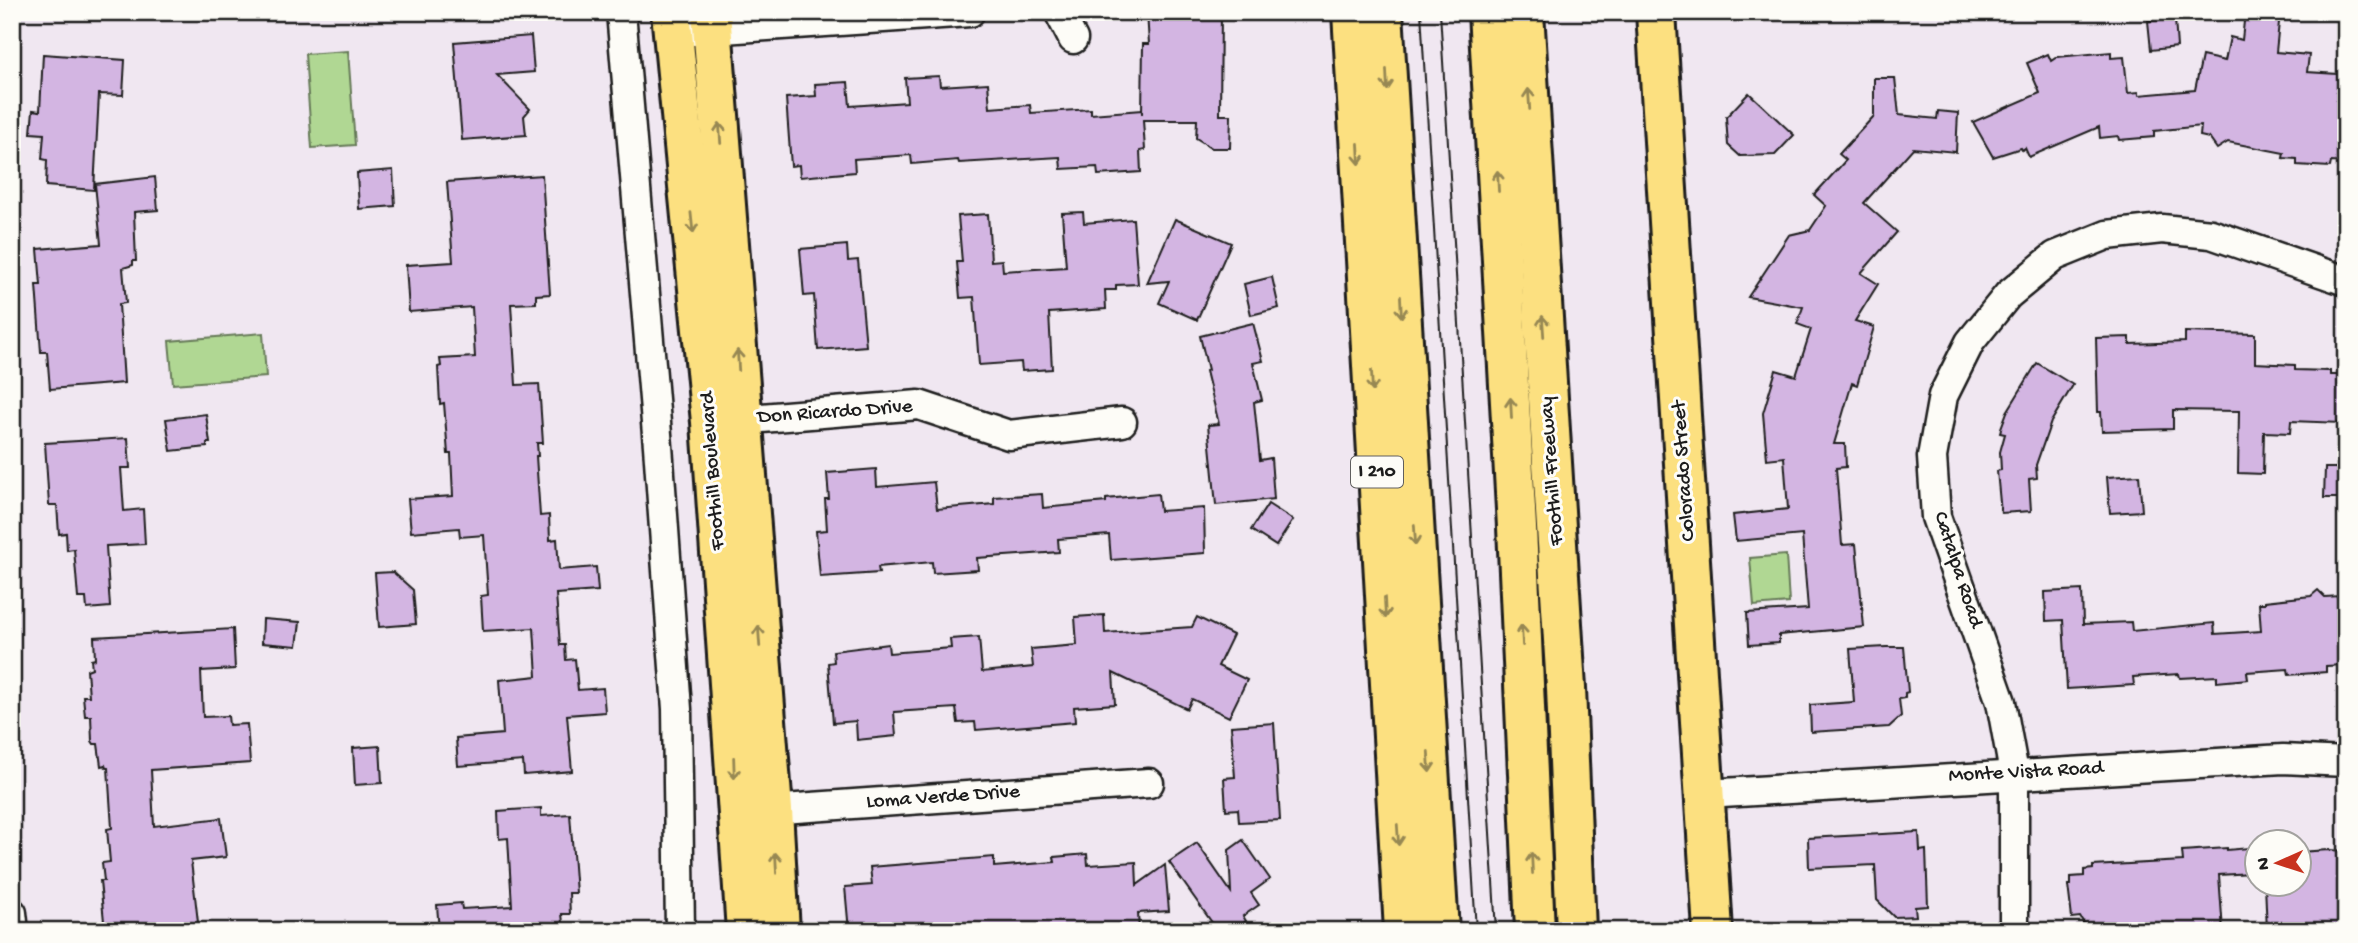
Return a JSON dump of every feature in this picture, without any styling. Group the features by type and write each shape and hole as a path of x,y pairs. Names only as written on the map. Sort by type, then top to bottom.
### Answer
{"main road":[{"name":"I 210","path":"1352,12 1404,931"},
{"path":"1383,12 1439,931"},
{"path":"1488,12 1517,513 1535,931"},
{"name":"Foothill Freeway","path":"1524,12 1566,688 1576,931"},
{"name":"Colorado Street","path":"1656,12 1713,931"},
{"name":"Foothill Boulevard","path":"712,21 726,421 754,811 746,931"},
{"name":"Foothill Boulevard","path":"671,23 726,421"},
{"path":"1566,688 1587,931"},
{"name":"Foothill Boulevard","path":"754,811 780,931"}],"street":[{"path":"621,12 657,432 677,709 680,931"},
{"path":"671,23 970,12"},
{"path":"1059,12 1073,39"},
{"name":"Catalpa Road","path":"2014,931 2014,773 2001,702 1937,517 1932,457 1943,396 1970,342 2008,295 2055,256 2107,235 2162,229 2211,234 2346,281"},
{"name":"Don Ricardo Drive","path":"726,421 919,405 1009,435 1122,422"},
{"name":"Monte Vista Road","path":"1706,794 2014,773 2283,759 2346,762"},
{"name":"Loma Verde Drive","path":"754,811 1149,783"},
{"path":"12,913 14,931"}],"green space":[{"path":"348,51 355,145 312,148 305,54"},
{"path":"263,333 266,377 173,384 169,341"},
{"path":"1786,555 1789,603 1754,606 1750,558"}],"building":[{"path":"1147,12 1221,12 1220,115 1231,115 1230,148 1212,148 1196,138 1197,120 1143,120 1145,150 1140,151 1141,172 1098,175 1097,167 1061,169 1060,157 912,164 911,155 854,159 855,172 800,177 799,165 791,166 786,98 816,96 815,84 848,82 850,106 907,102 905,78 939,76 940,86 988,83 990,108 1030,105 1031,113 1091,109 1091,114 1142,110 1142,114 1143,44 1149,44"},
{"path":"2245,12 2280,12 2276,52 2309,55 2307,72 2338,74 2338,78 2346,78 2346,163 2331,162 2330,167 2297,165 2297,159 2283,158 2284,153 2228,142 2217,149 2209,138 2200,136 2201,126 2154,131 2154,137 2119,140 2118,136 2100,138 2099,127 2029,157 2025,148 2021,148 1993,157 1973,122 2040,93 2027,63 2048,54 2051,61 2057,57 2111,52 2111,58 2124,57 2128,93 2139,92 2139,95 2195,90 2202,56 2225,61 2230,37 2242,40"},
{"path":"2175,19 2177,47 2151,50 2148,21"},
{"path":"531,36 534,72 497,75 530,109 524,116 526,135 462,140 454,42"},
{"path":"43,54 125,60 123,95 99,94 94,190 46,186 47,160 42,159 44,134 31,133 33,110 40,111"},
{"path":"1874,78 1895,78 1899,115 1937,119 1938,111 1958,113 1956,152 1913,148 1864,203 1897,232 1861,273 1878,284 1855,321 1874,327 1857,385 1852,383 1834,444 1845,444 1846,467 1836,468 1842,545 1856,544 1864,627 1779,635 1779,643 1749,645 1747,613 1808,609 1802,535 1736,541 1733,515 1788,509 1784,457 1767,459 1763,413 1776,370 1796,376 1811,329 1797,324 1803,307 1748,297 1789,235 1810,230 1826,206 1814,195 1846,160 1839,154 1874,116"},
{"path":"1749,93 1794,135 1775,155 1740,156 1728,145 1726,117"},
{"path":"393,170 395,206 359,209 357,173"},
{"path":"542,175 550,294 536,295 536,303 511,304 516,385 539,384 543,443 537,443 536,456 540,516 549,515 550,540 557,539 559,570 596,567 598,591 556,594 560,645 565,645 566,660 575,659 578,690 603,688 605,712 567,715 572,771 524,775 523,761 458,766 456,738 503,734 499,680 537,676 534,628 483,631 481,596 488,595 484,535 460,537 459,528 411,532 408,499 453,496 444,403 440,404 440,359 475,357 472,307 409,312 406,265 453,262 447,182"},
{"path":"155,177 158,210 134,212 136,261 123,268 126,303 119,304 124,383 50,389 47,352 41,352 36,285 41,285 38,249 101,244 95,184"},
{"path":"1083,212 1084,223 1133,219 1138,284 1116,285 1116,290 1105,290 1106,309 1049,313 1052,369 1022,371 1021,362 979,365 974,297 960,298 957,262 962,262 958,216 988,214 991,261 1002,260 1003,271 1066,267 1062,213"},
{"path":"1175,219 1231,243 1197,320 1159,303 1169,281 1147,283"},
{"path":"847,245 848,261 858,260 866,346 818,350 814,295 804,296 800,249"},
{"path":"1272,277 1279,308 1251,315 1244,284"},
{"path":"1253,323 1263,361 1253,363 1262,400 1254,402 1260,460 1271,458 1274,499 1216,505 1208,425 1219,424 1200,336"},
{"path":"2185,332 2255,334 2255,363 2295,365 2295,370 2330,371 2330,375 2343,375 2342,423 2291,421 2290,433 2264,432 2263,474 2238,473 2239,411 2173,410 2173,429 2102,431 2101,412 2098,412 2096,338 2130,337 2130,344 2185,342"},
{"path":"2037,363 2073,385 2051,422 2036,465 2037,478 2029,479 2031,511 2001,513 1997,471 2001,470 2000,452 2005,434 2000,433 2001,428 2007,412"},
{"path":"206,414 210,443 207,443 207,447 171,451 166,419"},
{"path":"128,438 130,468 121,468 124,511 143,509 145,544 106,546 110,607 87,609 86,598 78,598 74,549 67,550 66,533 59,534 57,505 49,505 45,443"},
{"path":"2325,468 2346,468 2346,498 2324,498"},
{"path":"876,469 877,487 934,482 937,509 994,504 994,497 1042,494 1043,508 1158,494 1160,511 1204,508 1205,553 1111,560 1109,535 1058,539 1059,552 977,558 978,570 933,573 932,562 878,567 879,573 820,577 816,531 827,530 827,473"},
{"path":"2139,475 2142,511 2110,513 2107,477"},
{"path":"1268,504 1293,520 1276,546 1251,530"},
{"path":"393,572 413,590 416,624 379,627 375,573"},
{"path":"2082,590 2083,624 2131,622 2132,631 2214,623 2215,634 2261,631 2259,603 2265,601 2311,596 2318,590 2325,597 2340,596 2344,665 2326,666 2326,672 2289,675 2288,669 2247,672 2248,679 2217,682 2217,676 2180,678 2179,674 2133,677 2134,685 2067,689 2063,620 2046,621 2045,592"},
{"path":"1104,615 1105,633 1192,627 1197,617 1233,635 1218,666 1247,680 1229,717 1192,699 1187,709 1113,673 1115,704 1074,707 1075,722 976,730 975,722 958,723 956,708 894,712 896,736 857,740 856,721 833,723 828,663 834,662 833,651 888,644 889,653 951,648 950,639 979,637 982,672 1033,667 1031,649 1077,645 1075,617"},
{"path":"263,619 300,622 297,646 262,643"},
{"path":"233,629 235,669 201,671 203,717 228,716 229,725 247,724 250,763 151,770 154,826 221,818 226,857 191,861 199,931 105,931 100,881 104,881 102,863 110,862 107,829 112,828 108,768 101,766 98,744 92,741 91,716 85,716 83,696 89,696 87,670 92,668 91,660 95,659 94,637"},
{"path":"1904,647 1908,692 1905,693 1905,698 1899,699 1901,716 1889,727 1811,732 1810,705 1854,702 1850,649"},
{"path":"1274,723 1280,820 1239,822 1238,809 1226,810 1224,778 1235,777 1231,726"},
{"path":"380,746 382,783 355,785 353,748"},
{"path":"541,808 541,816 570,814 576,893 569,893 570,914 562,914 564,931 439,931 437,905 461,903 462,909 512,906 508,838 499,839 498,811"},
{"path":"1919,832 1920,851 1926,850 1928,906 1915,907 1916,916 1894,917 1877,900 1875,865 1809,868 1808,838"},
{"path":"1243,840 1270,879 1251,893 1259,905 1243,916 1246,921 1233,931 1218,931 1169,862 1197,843 1231,892 1229,850"},
{"path":"2242,849 2242,874 2219,875 2223,931 2110,931 2110,924 2085,925 2080,917 2072,918 2068,885 2071,885 2071,877 2084,876 2084,870 2093,869 2093,866 2183,861 2182,851"},
{"path":"2312,851 2346,851 2346,926 2267,931 2266,898 2312,898"},
{"path":"1087,854 1088,865 1136,862 1137,885 1165,865 1169,911 1138,913 1139,931 849,931 845,887 872,885 870,867 994,857 994,867 1055,862 1054,857"}],"tram line":[{"path":"1421,12 1476,931"},
{"path":"1440,12 1496,931"}]}
